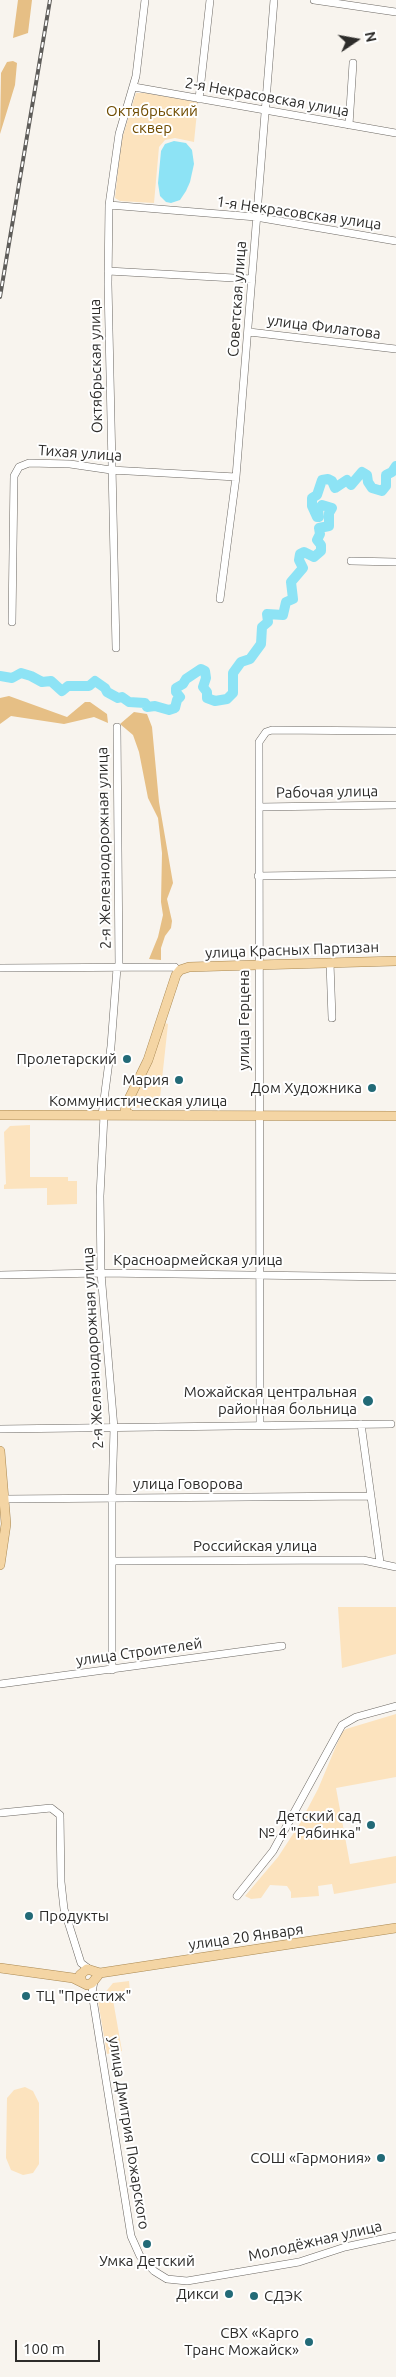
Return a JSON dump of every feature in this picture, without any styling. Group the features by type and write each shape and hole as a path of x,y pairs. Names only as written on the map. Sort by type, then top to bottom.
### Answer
{"main road":[{"name":"улица Красных Партизан","path":"176,970 189,967 258,964 396,961"},
{"path":"131,1115 124,1110 151,1052 176,970"},
{"path":"104,1115 119,1107 130,1096"},
{"name":"Коммунистическая улица","path":"0,1115 396,1116"},
{"path":"0,1451 5,1499 6,1537 0,1565"},
{"name":"улица 20 Января","path":"0,1968 87,1976 396,1928"}],"street":[{"name":"Октябрьская улица","path":"116,648 111,470 109,205 119,134 134,87 145,0"},
{"path":"199,99 210,0"},
{"name":"Советская улица","path":"220,599 236,477 274,0"},
{"path":"314,0 396,12"},
{"path":"349,125 353,63"},
{"name":"2-я Некрасовская улица","path":"134,87 396,133"},
{"name":"1-я Некрасовская улица","path":"109,205 256,217 396,241"},
{"path":"108,271 252,280"},
{"name":"улица Филатова","path":"249,332 396,349"},
{"name":"Тихая улица","path":"12,622 14,476 19,467 29,463 70,464 111,470 236,477"},
{"path":"352,561 396,562"},
{"name":"2-я Железнодорожная улица","path":"112,1670 114,1428 101,1273 100,1196 104,1115 118,968 117,727"},
{"name":"улица Герцена","path":"260,1425 258,746 263,735 272,730 396,731"},
{"name":"Рабочая улица","path":"259,807 396,805"},
{"path":"258,876 396,874"},
{"path":"330,963 332,1018"},
{"path":"0,968 176,970"},
{"name":"Красноармейская улица","path":"0,1275 101,1273 396,1276"},
{"path":"360,1424 380,1562"},
{"path":"0,1429 391,1424"},
{"name":"улица Говорова","path":"5,1499 371,1496"},
{"name":"Российская улица","path":"113,1561 354,1560 380,1562 396,1567"},
{"name":"улица Строителей","path":"0,1684 282,1646"},
{"path":"237,1896 273,1851 342,1725 356,1717 396,1706"},
{"path":"0,1812 50,1808 60,1815 62,1900 69,1930 87,1976"},
{"name":"улица Дмитрия Пожарского","path":"87,1976 92,1993 131,2236 140,2256 154,2271"},
{"name":"Молодёжная улица","path":"154,2271 167,2279 187,2281 299,2262 346,2247 396,2236"}],"green space":[{"name":"Октябрьский сквер","path":"136,93 198,102 194,142 175,138 165,140 159,147 154,203 120,201 115,198 121,142"},
{"path":"165,1023 168,1024 159,1107 130,1108 149,1069"},
{"path":"30,1125 30,1177 68,1177 68,1181 77,1181 77,1204 47,1205 47,1188 4,1189 6,1184 4,1132 10,1126"},
{"path":"338,1607 396,1607 396,1654 342,1668"},
{"path":"396,1714 396,1777 336,1788 350,1864 396,1856 396,1883 334,1894 332,1884 318,1886 319,1896 291,1898 291,1892 287,1886 270,1885 261,1898 251,1899 245,1896 278,1857 299,1825 318,1789 342,1732 346,1729"},
{"path":"129,1981 130,1992 115,1995 113,2000 122,2051 107,2054 98,2001 113,1983"},
{"path":"25,2087 33,2091 39,2103 39,2164 33,2173 23,2175 11,2170 6,2158 7,2098 14,2090"}],"shaded area":[{"path":"18,0 32,0 28,33 13,38"},
{"path":"13,61 17,63 15,85 0,134 1,73 7,62"},
{"path":"9,696 67,717 85,702 90,702 107,714 108,723 94,717 64,724 11,716 0,724 0,698"},
{"path":"134,712 147,714 152,727 159,802 173,883 167,899 172,921 171,928 165,936 161,948 161,960 149,959 158,937 163,915 161,902 162,853 158,818 148,798 139,752 133,735 120,724"}],"water":[{"path":"174,141 186,143 192,150 194,164 186,191 180,200 171,203 166,202 160,196 158,183 161,151 165,144"}],"waterway":[{"path":"0,676 12,678 21,673 42,682 51,681 62,691 68,686 89,686 95,681 105,688 107,692 118,698 122,697 129,702 145,703 147,707 155,706 169,710 175,708 180,697 176,692 176,688 201,669 205,671 206,678 203,687 207,692 207,698 215,701 227,699 233,693 233,673 241,662 250,659 261,644 262,627 268,622 267,614 283,615 286,602 293,599 291,582 303,568 299,560 300,554 304,552 314,557 321,551 321,545 317,540 320,534 319,528 329,526 329,513 332,508 322,505 318,510 319,517 317,517 312,506 312,498 317,495 322,480 328,479 332,481 335,488 347,480 351,485 362,472 367,475 368,482 372,488 382,491 386,486 386,475 392,472 396,466"}],"railway":[{"path":"0,297 50,0"}],"place":[{"name":"Пролетарский","path":"127,1059"},
{"name":"Мария","path":"179,1080"},
{"name":"Дом Художника","path":"372,1088"},
{"name":"Можайская центральная районная больница","path":"368,1401"},
{"name":"Детский сад № 4 \"Рябинка\"","path":"371,1825"},
{"name":"Продукты","path":"29,1916"},
{"name":"ТЦ \"Престиж\"","path":"26,1996"},
{"name":"СОШ «Гармония»","path":"381,2158"},
{"name":"Умка Детский","path":"147,2244"},
{"name":"Дикси","path":"229,2294"},
{"name":"СДЭК","path":"254,2296"},
{"name":"СВХ «Карго Транс Можайск»","path":"309,2342"}]}
